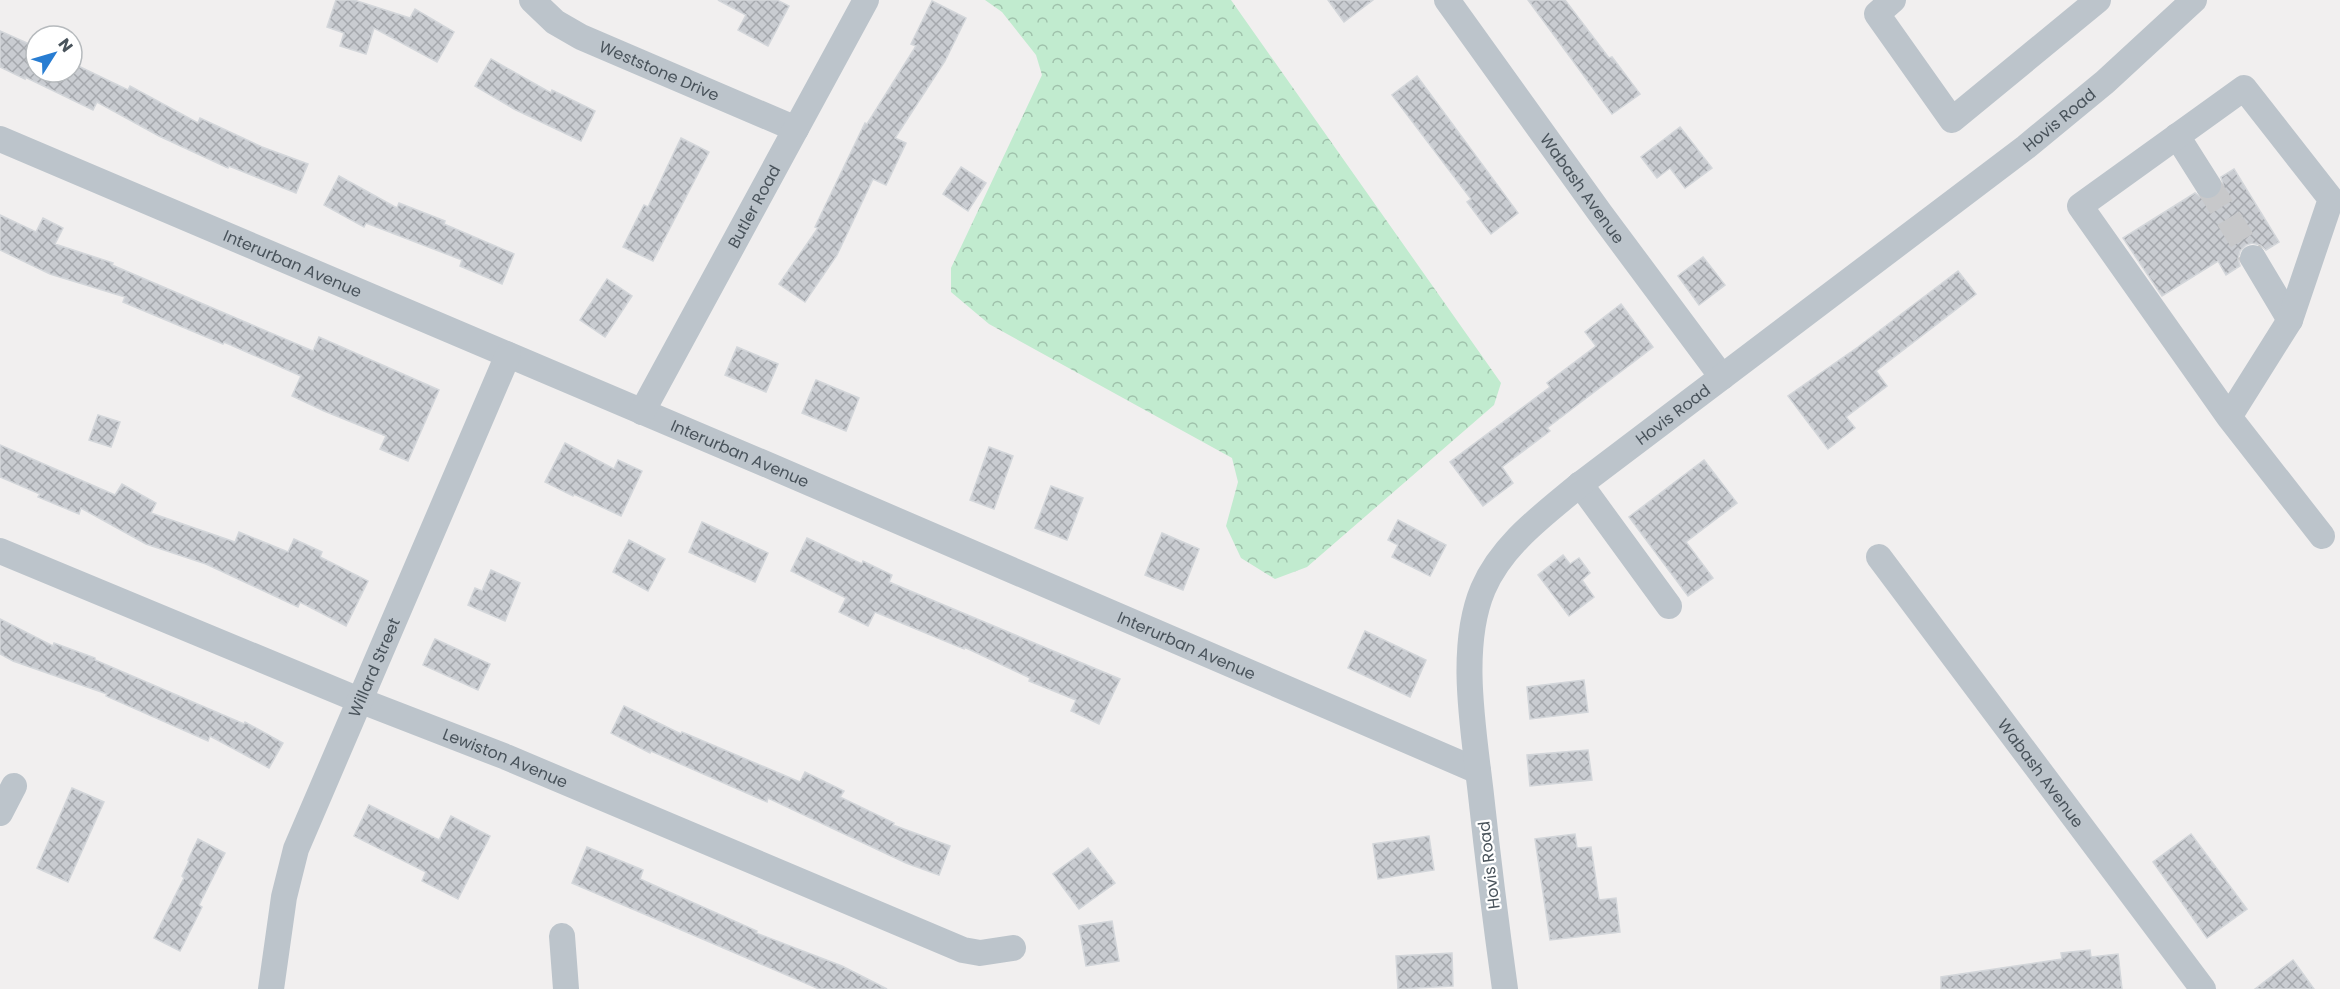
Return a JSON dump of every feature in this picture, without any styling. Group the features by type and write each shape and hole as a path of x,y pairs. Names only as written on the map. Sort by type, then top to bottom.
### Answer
{"street":[{"name":"Weststone Drive","path":"532,0 555,22 581,37 796,129"},
{"name":"Butler Road","path":"642,412 866,0"},
{"name":"Wabash Avenue","path":"1447,0 1600,213 1722,377"},
{"path":"1893,0 1877,14 1952,120 2098,0"},
{"name":"Hovis Road","path":"1504,989 1478,771 1470,675 1471,634 1478,602 1492,573 1527,528 1580,484 2026,147 2105,81 2193,0"},
{"path":"2229,417 2290,320 2331,199 2244,88 2080,206 2229,417 2322,536"},
{"path":"2177,136 2208,185"},
{"name":"Interurban Avenue","path":"0,139 1478,771"},
{"path":"2253,258 2290,320"},
{"name":"Willard Street","path":"271,989 284,897 296,849 508,355"},
{"path":"1580,484 1669,606"},
{"name":"Lewiston Avenue","path":"0,551 359,700 506,757 963,950 980,953 1013,948"},
{"name":"Wabash Avenue","path":"1879,557 2203,989"},
{"path":"0,813 14,786"},
{"path":"562,936 566,989"}],"green space":[{"path":"985,0 1231,0 1501,383 1494,405 1307,567 1275,579 1241,558 1226,526 1238,482 1232,458 989,324 951,292 951,268 1042,75 1036,55 1002,12"}],"building":[{"path":"336,0 354,0 410,18 415,9 454,32 437,62 374,28 366,54 340,46 344,33 327,27"},
{"path":"718,0 777,0 789,6 768,46 738,30 746,15"},
{"path":"1328,0 1373,0 1344,22"},
{"path":"1528,0 1565,0 1640,94 1612,114"},
{"path":"932,1 966,18 945,61 895,138 906,143 886,185 873,179 837,255 805,302 779,284 818,228 815,227 865,123 867,124 916,46 911,44"},
{"path":"0,31 24,42 24,79 0,67"},
{"path":"491,59 551,93 552,90 595,111 581,141 514,109 475,86"},
{"path":"84,69 128,90 130,86 198,123 200,118 262,147 308,164 296,193 229,166 228,168 159,136 97,102 93,110 39,84 84,84"},
{"path":"1417,76 1518,213 1491,234 1467,202 1471,199 1392,95"},
{"path":"1680,127 1712,168 1685,188 1670,168 1657,178 1641,157"},
{"path":"681,138 709,152 653,261 623,247 644,205 648,207"},
{"path":"961,167 986,183 968,211 943,194"},
{"path":"2234,169 2279,242 2266,250 2252,243 2246,245 2240,251 2238,259 2240,266 2226,275 2218,261 2162,296 2123,238 2195,193 2209,200 2215,198 2223,184 2221,177"},
{"path":"339,176 397,208 399,203 445,221 444,224 514,254 502,284 460,266 462,260 366,223 364,227 324,205"},
{"path":"0,215 36,232 43,218 63,228 55,244 113,263 112,265 313,351 319,337 439,390 408,461 380,449 386,436 292,396 301,376 224,342 223,344 123,302 125,297 50,274 0,250"},
{"path":"1703,257 1725,285 1699,305 1678,276"},
{"path":"1958,271 1976,294 1876,371 1887,386 1846,417 1855,428 1828,449 1788,396 1858,347"},
{"path":"607,279 632,296 605,337 580,320"},
{"path":"1621,304 1653,347 1547,428 1550,431 1502,467 1513,483 1483,506 1450,462 1550,387 1547,383 1596,346 1585,332"},
{"path":"737,347 778,364 766,392 725,375"},
{"path":"816,380 859,398 846,431 802,413"},
{"path":"98,415 120,422 111,447 89,440"},
{"path":"565,443 614,469 618,460 642,471 621,516 545,482"},
{"path":"0,445 115,495 122,484 156,503 151,513 235,542 239,532 288,552 294,539 322,552 320,557 368,581 346,626 300,602 298,607 206,564 146,544 81,508 79,514 38,497 40,494 0,477"},
{"path":"989,447 1013,456 994,509 970,500"},
{"path":"1704,460 1737,503 1686,542 1713,578 1688,596 1629,517"},
{"path":"1051,486 1083,498 1067,540 1035,528"},
{"path":"1398,520 1446,545 1430,576 1392,557 1398,545 1388,540"},
{"path":"702,522 768,553 755,582 689,552"},
{"path":"1162,533 1199,549 1183,590 1145,575"},
{"path":"807,538 862,564 863,561 892,575 889,582 1120,679 1099,724 1071,711 1076,700 1029,681 1030,678 964,647 964,649 875,612 868,626 839,612 846,598 791,571"},
{"path":"629,540 665,559 648,591 613,572"},
{"path":"1563,555 1570,564 1579,558 1590,573 1582,580 1594,597 1569,616 1538,575"},
{"path":"491,570 520,583 505,621 468,605 475,588 482,591"},
{"path":"0,619 53,646 54,643 95,658 95,660 244,724 245,722 283,743 269,768 210,736 208,741 106,696 107,694 13,661 0,654"},
{"path":"1365,631 1426,660 1410,697 1348,668"},
{"path":"435,639 490,664 478,690 423,665"},
{"path":"1584,680 1588,712 1530,719 1527,687"},
{"path":"624,706 681,734 682,732 800,782 805,772 844,791 840,797 894,823 893,825 950,846 939,875 906,863 768,798 767,802 651,751 650,753 611,733"},
{"path":"1588,750 1592,780 1530,786 1527,755"},
{"path":"72,788 104,802 68,882 37,868"},
{"path":"369,805 439,840 451,816 490,836 458,899 422,881 426,872 354,836"},
{"path":"1575,834 1577,848 1591,847 1599,900 1616,898 1620,932 1550,940 1535,839"},
{"path":"2191,834 2247,909 2207,938 2153,862"},
{"path":"1429,836 1434,870 1378,879 1373,844"},
{"path":"198,839 225,853 199,905 202,907 180,951 154,938 184,878 182,876"},
{"path":"587,847 643,870 640,879 757,931 756,933 842,966 887,989 819,989 572,883"},
{"path":"1088,848 1115,883 1079,909 1053,874"},
{"path":"1112,921 1119,961 1086,966 1079,926"},
{"path":"2090,950 2091,957 2118,954 2122,989 1941,989 1941,977 2062,959 2061,953"},
{"path":"1452,953 1453,986 1398,989 1396,956"},
{"path":"2293,960 2314,989 2255,989"}],"tunnel":[{"path":"2208,185 2253,258"}]}
